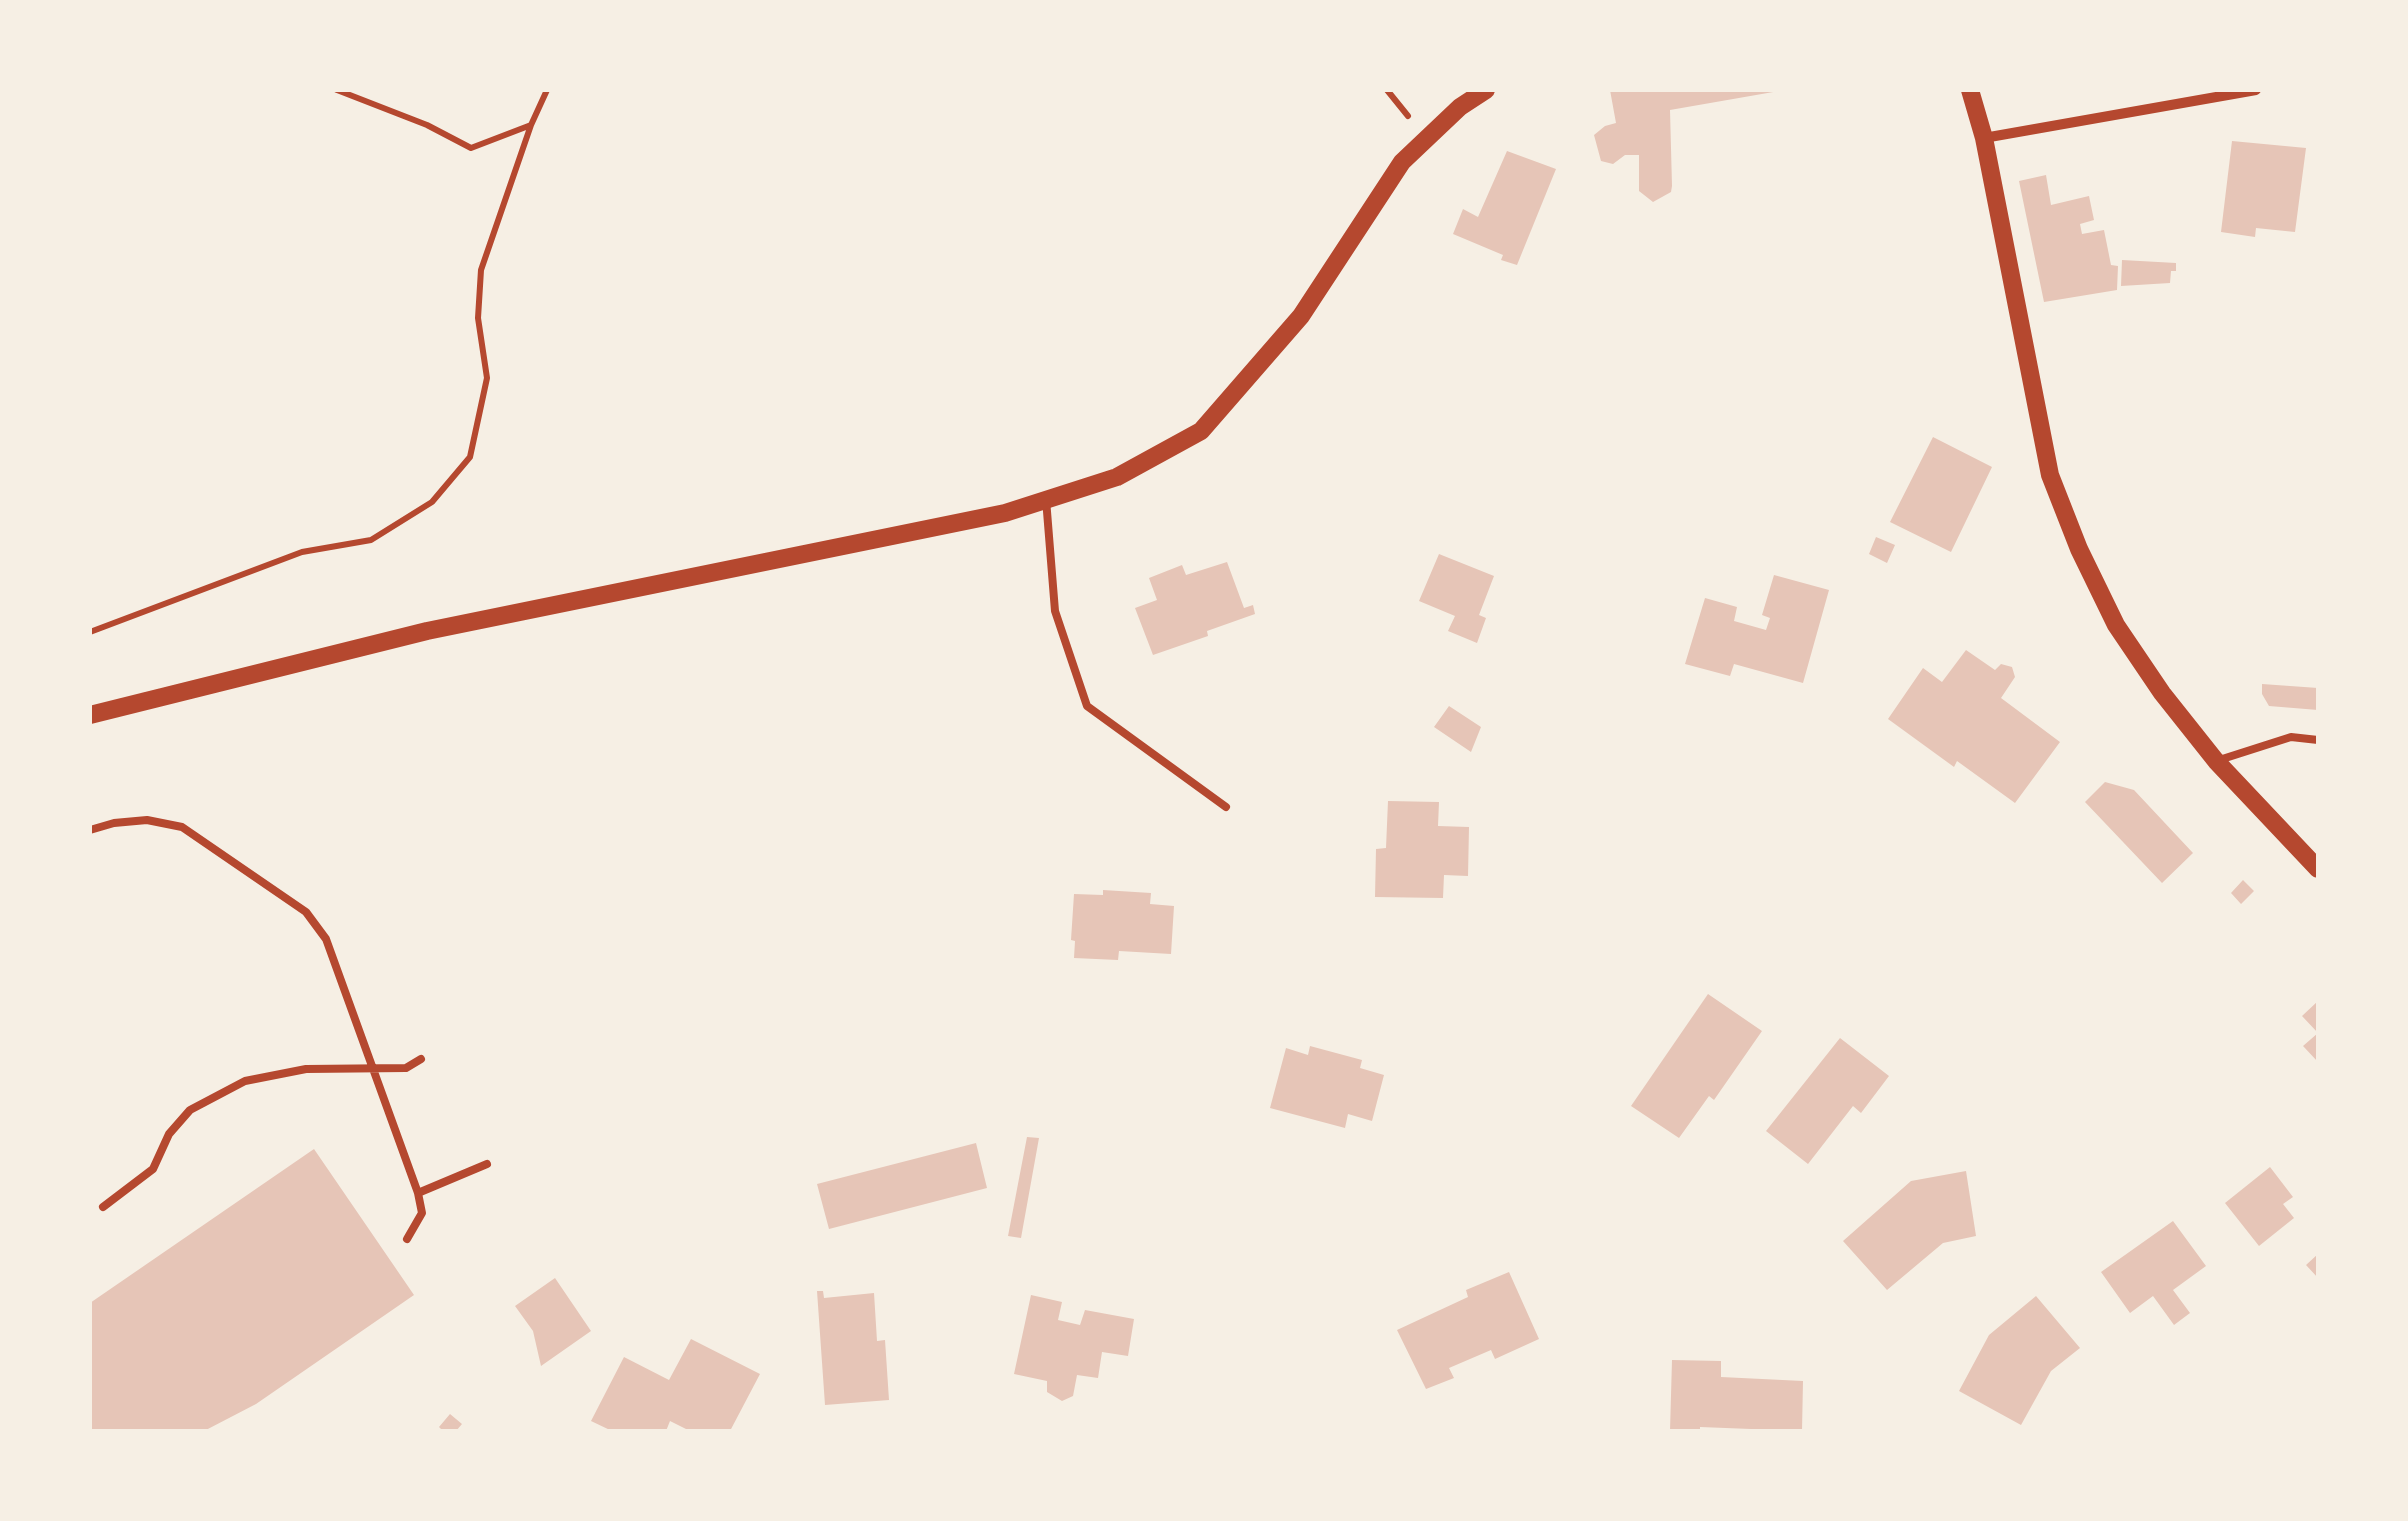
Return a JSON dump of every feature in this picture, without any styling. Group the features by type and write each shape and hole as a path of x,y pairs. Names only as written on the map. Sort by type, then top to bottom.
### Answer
{"street":[{"path":"90,715 427,631 1005,513 1118,476 1201,431 1302,316 1402,162 1460,107 1486,90"},
{"path":"1970,90 1984,138 2050,475 2079,549 2116,625 2162,693 2216,761 2318,870"},
{"path":"1984,138 2256,90"}],"lane":[{"path":"1046,499 1054,610 1087,706 1226,807"},
{"path":"2216,761 2291,737 2318,740"},
{"path":"90,830 114,822 147,820 182,827 306,912 326,938 418,1193 422,1213 407,1240"},
{"path":"103,1206 153,1169 169,1134 190,1110 245,1081 306,1069 406,1068 421,1059"},
{"path":"418,1193 487,1164"}],"path":[{"path":"337,90 427,125 471,148 532,125"},
{"path":"90,632 302,552 370,540 432,502 470,457 487,378 478,318 481,270 547,90"}],"building":[{"path":"1610,90 1779,91 1670,110 1671,192 1653,202 1639,191 1639,155 1625,155 1613,164 1601,161 1594,135 1616,123"},
{"path":"2232,141 2306,148 2295,232 2256,228 2255,237 2221,232"},
{"path":"1507,151 1556,169 1517,265 1453,234 1463,209 1478,217"},
{"path":"2046,175 2051,205 2089,196 2094,220 2080,224 2082,234 2104,230 2111,265 2118,266 2117,290 2044,302 2019,181"},
{"path":"2122,260 2176,263 2176,271 2171,271 2170,283 2121,286"},
{"path":"1933,437 1992,467 1951,552 1890,522"},
{"path":"1876,537 1895,545 1887,563 1869,554"},
{"path":"1439,554 1494,576 1479,615 1486,618 1477,643 1448,631 1455,616 1419,601"},
{"path":"1227,562 1244,608 1253,605 1255,614 1153,655 1135,608 1157,600 1149,578 1182,565 1186,575"},
{"path":"1774,575 1829,590 1803,683 1734,664 1730,676 1685,664 1705,598 1737,607 1734,621 1766,630 1770,618 1762,615"},
{"path":"1966,650 1995,670 2001,664 2012,667 2015,677 2001,698 2060,742 2015,803 1957,761 1954,767 1888,719 1923,668 1942,682"},
{"path":"2262,684 2318,688 2318,710 2269,706 2262,694"},
{"path":"1449,706 1481,727 1471,752 1434,727"},
{"path":"2105,782 2134,790 2193,853 2162,883 2085,802"},
{"path":"1388,801 1439,802 1438,826 1469,827 1468,876 1444,875 1443,898 1375,897 1376,849 1386,848"},
{"path":"2243,880 2254,891 2241,904 2231,893"},
{"path":"1103,890 1151,893 1150,904 1174,906 1171,954 1119,951 1118,960 1074,958 1074,894 1103,895"},
{"path":"1708,994 1762,1031 1714,1100 1709,1096 1679,1138 1631,1106"},
{"path":"2318,1001 2318,1033 2302,1016"},
{"path":"2318,1033 2318,1062 2303,1046"},
{"path":"1840,1038 1889,1076 1861,1113 1853,1106 1808,1164 1766,1131"},
{"path":"1310,1046 1362,1060 1360,1068 1384,1075 1372,1121 1348,1114 1345,1128 1270,1108 1286,1048 1308,1055"},
{"path":"1027,1137 1039,1138 1021,1238 1008,1236"},
{"path":"976,1143 987,1188 829,1229 817,1184"},
{"path":"314,1149 414,1295 256,1404 204,1431 90,1431 90,1303"},
{"path":"2270,1167 2293,1197 2283,1204 2294,1218 2259,1246 2225,1203"},
{"path":"1966,1171 1976,1236 1943,1243 1887,1290 1843,1241 1911,1181"},
{"path":"2173,1221 2206,1266 2173,1290 2190,1313 2174,1325 2153,1296 2130,1313 2101,1272"},
{"path":"2318,1254 2318,1278 2306,1265"},
{"path":"1509,1272 1539,1339 1495,1359 1491,1350 1449,1368 1454,1378 1426,1389 1397,1330 1468,1297 1466,1290"},
{"path":"555,1278 591,1331 541,1366 533,1331 515,1306"},
{"path":"817,1291 823,1291 824,1298 874,1293 877,1341 885,1340 889,1400 825,1405"},
{"path":"1031,1295 1062,1302 1058,1320 1080,1325 1085,1310 1134,1319 1128,1356 1102,1352 1098,1378 1077,1375 1073,1396 1062,1401 1047,1392 1047,1381 1014,1374"},
{"path":"2036,1296 2080,1348 2051,1371 2021,1425 1959,1391 1989,1335"},
{"path":"691,1339 760,1374 730,1431 690,1431 670,1421 666,1431 612,1431 591,1421 624,1357 669,1380"},
{"path":"1672,1360 1721,1361 1721,1377 1803,1381 1802,1431 1700,1427 1700,1431 1670,1431"},
{"path":"450,1414 462,1424 456,1431 443,1431 439,1427"}]}
